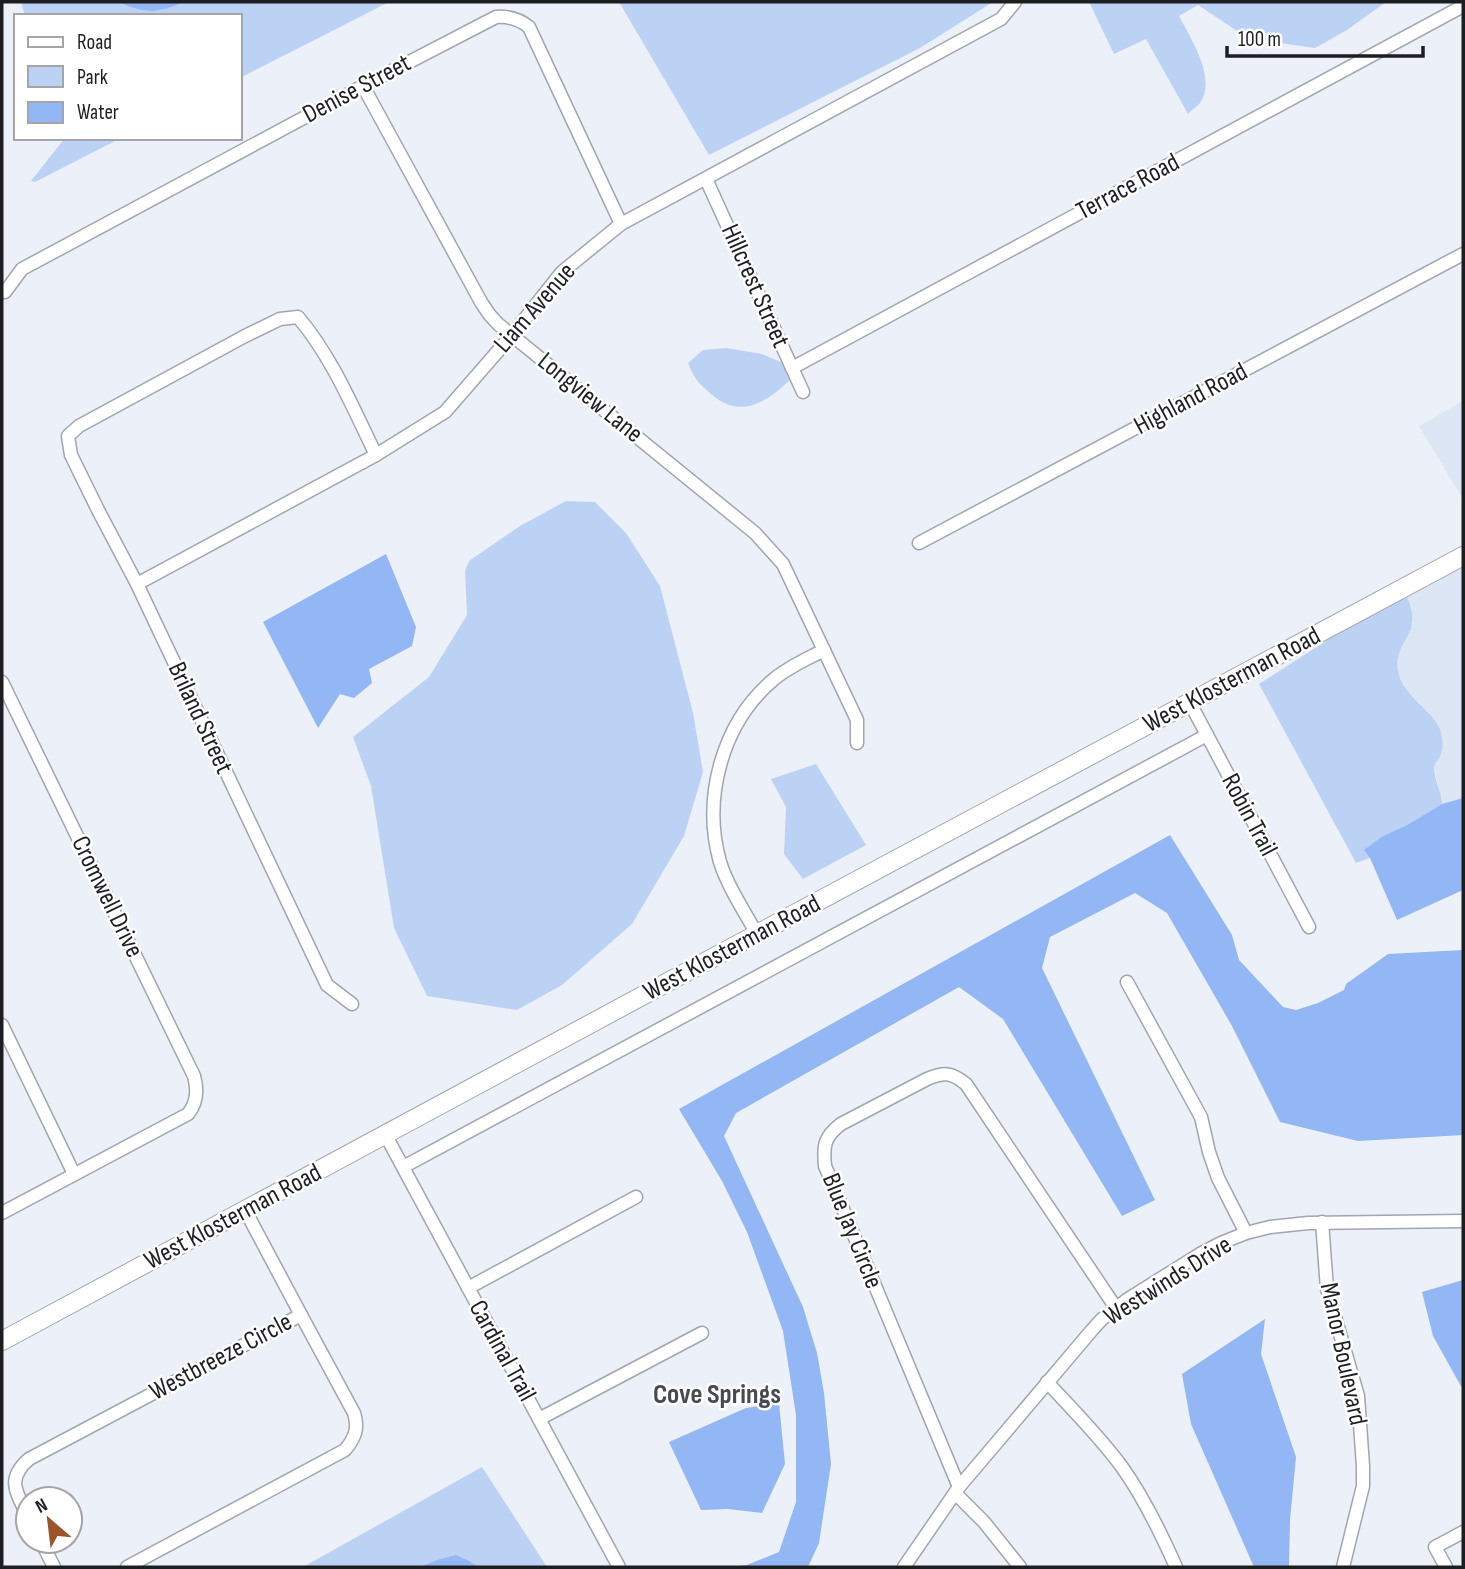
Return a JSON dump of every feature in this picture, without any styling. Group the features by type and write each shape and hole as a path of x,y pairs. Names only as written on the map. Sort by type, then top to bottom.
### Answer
{"street":[{"name":"Liam Avenue","path":"137,584 376,455 445,412 562,272 621,224 1001,19 1015,2"},
{"name":"Terrace Road","path":"792,368 1463,6"},
{"name":"Denise Street","path":"5,292 22,269 490,19 504,16 523,22 529,27 621,224"},
{"name":"Longview Lane","path":"363,86 489,314 766,544 783,564 857,720 857,743"},
{"name":"Hillcrest Street","path":"706,179 803,392"},
{"name":"Highland Road","path":"919,543 1463,254"},
{"name":"Briland Street","path":"352,1004 327,985 137,584 71,455 68,436 79,426 245,336 280,319 298,317 311,333 337,377 376,455"},
{"name":"West Klosterman Road","path":"2,1341 1463,556"},
{"path":"757,934 720,862 713,826 716,782 729,739 753,700 781,674 824,650"},
{"name":"Cromwell Drive","path":"2,682 196,1083 196,1099 188,1114 74,1174"},
{"name":"Robin Trail","path":"1190,703 1309,927"},
{"path":"403,1167 1207,735"},
{"path":"1127,982 1200,1118 1218,1178 1247,1233"},
{"path":"2,1025 74,1174 2,1213"},
{"name":"Blue Jay Circle","path":"957,1490 825,1167 825,1145 829,1133 927,1079 939,1074 957,1077 965,1084 1116,1308"},
{"name":"Cardinal Trail","path":"385,1135 619,1567"},
{"path":"468,1288 636,1197"},
{"path":"245,1210 301,1315"},
{"name":"Westwinds Drive","path":"904,1567 957,1490 1092,1330 1116,1308 1199,1254 1247,1233 1282,1225 1322,1222 1463,1221"},
{"name":"Manor Boulevard","path":"1322,1222 1327,1289 1358,1396 1363,1466 1363,1486 1343,1567"},
{"name":"Westbreeze Circle","path":"15,1485 15,1477 20,1467 29,1459 301,1315 354,1413 356,1430 352,1442 345,1450 127,1567"},
{"path":"540,1419 702,1333"},
{"path":"1047,1382 1122,1467 1148,1509 1175,1567"},
{"path":"957,1490 1020,1567"},
{"path":"1446,1567 1435,1547 1463,1532"}],"shaded area":[{"path":"1463,401 1463,499 1419,426"},
{"path":"1463,564 1463,798 1442,804 1434,769 1442,753 1429,712 1408,692 1398,674 1398,656 1413,623 1412,607 1406,595"}],"green space":[{"path":"21,2 119,2 150,11 184,2 389,2 242,77 242,14 24,14"},
{"path":"619,2 993,2 920,48 709,155"},
{"path":"1089,2 1386,2 1347,30 1315,48 1243,35 1198,5 1179,16 1200,59 1206,82 1200,103 1188,114 1146,39 1114,54"},
{"path":"63,140 117,140 35,182 31,181"},
{"path":"726,348 762,354 783,363 790,380 772,395 753,405 732,406 722,402 700,383 688,363 703,350"},
{"path":"566,501 595,502 626,533 660,586 693,713 703,772 684,836 632,924 562,985 517,1010 427,996 394,928 371,786 353,737 429,677 467,615 465,571 469,561 520,526"},
{"path":"1406,595 1412,619 1411,628 1400,651 1398,671 1405,687 1435,720 1440,730 1442,751 1434,768 1442,804 1383,836 1370,858 1356,863 1259,684 1346,628"},
{"path":"816,764 866,845 803,879 784,854 786,807 771,779"},
{"path":"482,1467 547,1567 478,1567 471,1562 437,1560 419,1567 303,1567"}],"water":[{"path":"119,2 184,2 166,9 150,11"},
{"path":"386,554 416,627 412,646 369,669 372,683 354,698 340,694 318,728 263,622"},
{"path":"1463,798 1463,890 1397,920 1364,850 1383,836 1442,804"},
{"path":"1170,835 1232,935 1239,960 1283,1007 1296,1010 1344,990 1346,984 1388,954 1463,950 1463,1135 1358,1141 1280,1122 1232,1026 1167,913 1135,893 1050,937 1042,968 1155,1200 1122,1216 1003,1019 959,987 736,1113 724,1136 803,1307 817,1353 831,1464 819,1543 808,1567 732,1567 747,1565 779,1552 796,1502 796,1415 783,1331 747,1232 722,1181 679,1109"},
{"path":"1463,1280 1462,1388 1433,1336 1422,1292"},
{"path":"1265,1319 1261,1354 1296,1457 1289,1567 1254,1567 1191,1424 1182,1374"},
{"path":"779,1403 785,1464 762,1513 728,1509 701,1510 669,1442 746,1408"},
{"path":"456,1555 478,1567 419,1567 437,1560"}],"district":[{"name":"Cove Springs","path":"717,1394"}]}
